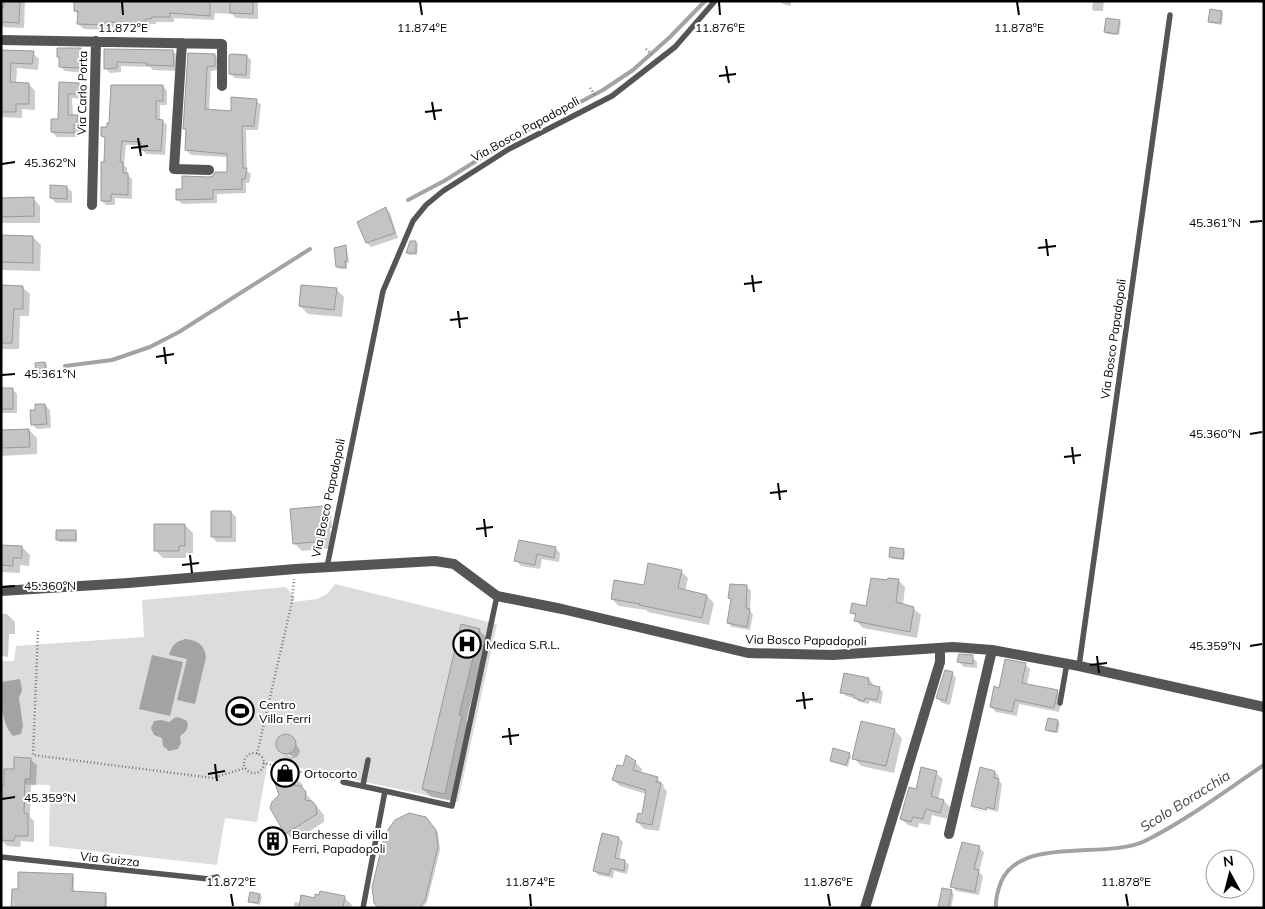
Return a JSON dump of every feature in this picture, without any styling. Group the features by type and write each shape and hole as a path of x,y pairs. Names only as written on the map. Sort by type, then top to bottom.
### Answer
{"street":[{"name":"Via Carlo Porta","path":"1,40 222,44 222,86"},
{"name":"Via Carlo Porta","path":"92,205 96,41"},
{"path":"182,43 174,168 209,170"},
{"name":"Via Bosco Papadopoli","path":"1,591 119,584 295,569 435,561 454,564 497,596 562,609 748,653 833,655 940,649 972,648 992,650 1067,663 1264,707"},
{"path":"865,908 940,662 940,649"},
{"path":"949,834 992,650"}],"lane":[{"name":"Via Bosco Papadopoli","path":"327,567 383,291 413,221 426,205 443,191 509,149 612,96 675,47 715,1"},
{"name":"Via Bosco Papadopoli","path":"1079,666 1170,15"},
{"path":"344,782 452,806 497,596"},
{"path":"1060,703 1067,663"},
{"path":"363,786 368,760"},
{"path":"364,908 385,791"},
{"name":"Via Guizza","path":"1,857 209,879 217,877"}],"path":[{"path":"590,88 593,92"},
{"path":"257,754 292,602 295,569"},
{"path":"38,631 34,754 213,778 245,768"},
{"path":"250,754 261,756 263,763 262,768 256,772 250,772 245,768 244,764 246,757 250,754"},
{"path":"263,763 344,782"}],"shaded area":[{"name":"Centro Villa Ferri","path":"335,584 497,624 458,802 268,761 257,822 225,818 217,865 49,846 50,785 1,784 1,661 14,661 16,646 144,637 142,600 286,587 295,598 293,602 317,599 327,594"},
{"path":"185,639 193,640 202,646 206,657 195,704 177,700 187,659 169,655 174,644"},
{"path":"152,655 183,662 170,716 139,709"},
{"path":"20,679 22,690 19,698 23,726 21,734 13,736 4,718 1,682"},
{"path":"176,717 187,721 188,724 185,732 180,736 181,743 178,749 169,751 163,746 162,738 154,735 151,728 154,721 169,722"}],"building":[{"path":"4,1 20,1 19,23 1,22 1,7 4,7"},
{"path":"74,1 210,1 210,16 170,13 170,17 152,17 151,19 146,19 145,23 105,22 105,25 77,24 78,11 74,11"},
{"path":"230,1 253,1 253,14 230,13"},
{"path":"1210,9 1222,11 1220,23 1208,22"},
{"path":"1106,18 1120,20 1117,34 1104,32"},
{"path":"57,48 81,48 80,68 59,67"},
{"path":"104,49 173,50 174,66 117,62 117,68 104,69"},
{"path":"1,50 34,51 32,64 11,63 10,82 29,83 29,104 16,104 16,112 1,112"},
{"path":"188,53 215,54 215,66 207,67 205,109 231,111 231,97 257,99 254,126 242,126 243,168 247,168 245,179 242,179 242,189 213,190 213,199 176,200 176,189 182,189 182,176 209,177 213,176 215,172 227,172 227,154 185,150 186,129 183,129"},
{"path":"229,55 247,55 246,75 229,74"},
{"path":"59,82 79,83 79,94 68,94 68,115 78,115 77,125 74,125 74,133 51,132 51,119 58,119"},
{"path":"111,85 163,85 163,101 156,101 156,119 163,120 161,151 140,150 141,142 122,141 120,162 123,162 123,173 128,173 128,195 111,194 111,201 101,201 101,162 104,162 105,137 101,136 101,127 107,127 107,123 109,123"},
{"path":"50,185 67,186 67,199 50,198"},
{"path":"34,197 34,216 1,217 1,198"},
{"path":"386,207 395,233 366,243 357,222"},
{"path":"1,235 33,236 33,263 1,262"},
{"path":"410,241 416,241 416,253 406,253"},
{"path":"346,245 346,267 336,267 334,248"},
{"path":"1,285 23,286 23,309 14,309 12,343 1,343"},
{"path":"301,285 337,288 334,310 299,306"},
{"path":"45,362 46,372 36,373 35,363"},
{"path":"1,388 13,388 13,409 1,409"},
{"path":"35,404 45,404 47,424 31,425 30,410 35,410"},
{"path":"29,429 30,447 1,448 1,430"},
{"path":"324,506 324,541 293,544 290,509"},
{"path":"211,511 231,511 231,537 211,537"},
{"path":"154,524 185,524 185,546 179,546 179,551 154,551"},
{"path":"56,530 76,530 76,540 56,540"},
{"path":"519,540 556,547 554,558 537,554 535,565 514,561"},
{"path":"1,545 22,546 22,558 13,558 13,566 1,565"},
{"path":"890,547 904,549 903,559 889,557"},
{"path":"648,563 682,570 678,588 707,595 702,618 611,599 614,580 644,585"},
{"path":"871,578 899,579 896,602 914,607 910,632 854,621 856,614 850,613 852,603 866,606"},
{"path":"730,584 747,585 746,608 750,609 747,627 727,623 731,599 728,598"},
{"path":"461,624 480,629 459,715 462,715 445,794 422,789"},
{"path":"959,654 973,655 973,664 957,662"},
{"path":"1005,659 1026,663 1022,683 1058,690 1054,708 1015,700 1012,712 990,707 994,686 999,688"},
{"path":"945,670 953,672 946,701 936,698"},
{"path":"844,673 869,678 868,684 880,687 877,700 865,698 864,701 854,698 854,695 840,693"},
{"path":"1048,718 1058,720 1056,732 1045,730"},
{"path":"861,721 895,729 886,766 852,759"},
{"path":"286,734 293,737 296,744 293,751 286,754 279,751 276,744 279,737"},
{"path":"833,748 850,753 846,765 830,761"},
{"path":"626,755 636,761 633,770 658,777 656,782 661,783 652,825 636,822 638,813 642,814 646,790 612,780 617,765 623,766"},
{"path":"14,757 31,758 30,779 25,779 24,813 28,814 28,836 15,836 14,841 1,840 1,785 4,785 4,769 14,769"},
{"path":"286,767 295,776 294,785 301,786 306,792 305,800 312,801 316,806 317,814 285,834 270,808 272,802 279,795 274,780 276,775"},
{"path":"921,767 937,771 931,796 944,800 940,813 926,809 923,819 913,817 911,822 900,819 909,787 916,789"},
{"path":"980,767 995,771 994,778 999,779 994,809 987,807 986,810 971,806"},
{"path":"409,813 426,817 436,830 438,847 425,900 419,908 378,908 374,903 372,887 385,834 395,820"},
{"path":"602,833 619,837 615,858 625,860 624,871 611,868 609,875 593,871"},
{"path":"962,842 980,846 974,869 979,870 975,892 950,887"},
{"path":"18,872 73,874 72,891 106,893 105,908 11,908 12,889 18,889"},
{"path":"942,888 952,890 948,908 938,908"},
{"path":"320,891 345,896 343,908 299,908 301,895 315,898 315,894 319,895"},
{"path":"250,892 260,894 258,903 248,902"}],"waterway":[{"path":"408,200 444,181 513,138 603,90 633,70 670,37 705,1"},
{"path":"65,366 112,360 150,347 179,332 310,249"},
{"name":"Scolo Boracchia","path":"996,908 996,898 1001,882 1011,868 1026,858 1045,853 1109,849 1145,841 1191,815 1264,765"}],"place":[{"name":"Medica S.R.L.","path":"467,644"},
{"name":"Centro Villa Ferri","path":"240,711"},
{"name":"Ortocorto","path":"285,773"},
{"name":"Barchesse di villa Ferri, Papadopoli","path":"273,841"}]}
